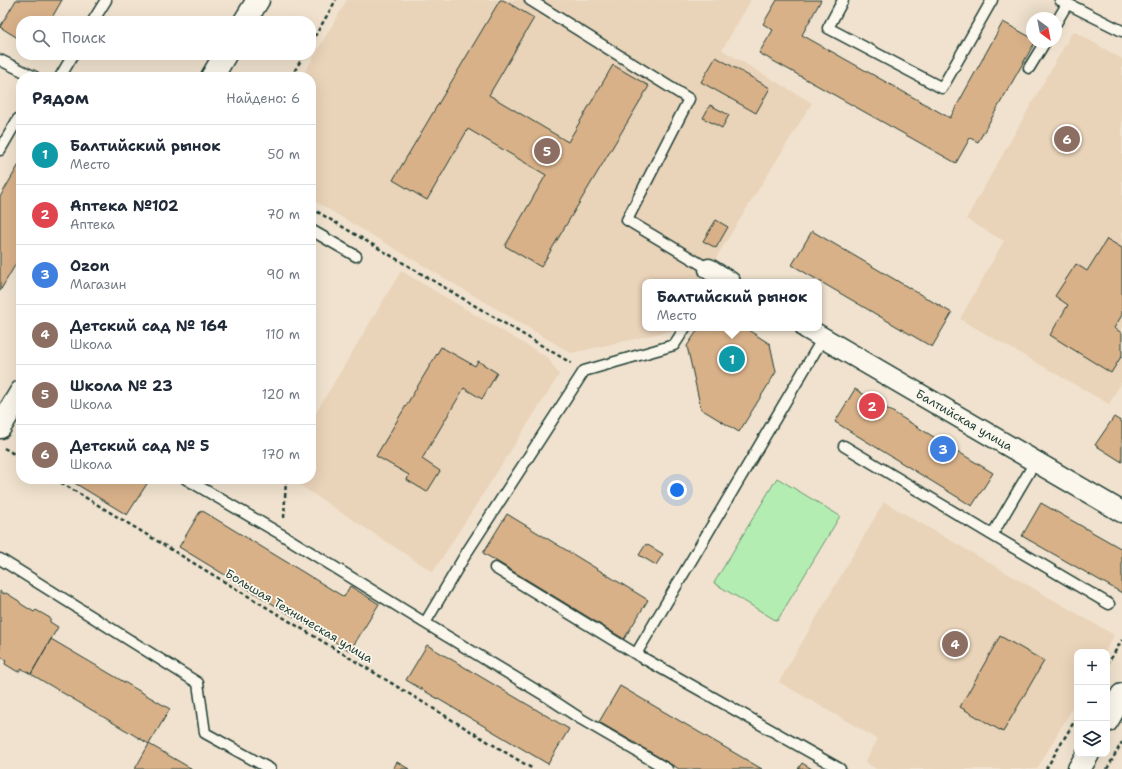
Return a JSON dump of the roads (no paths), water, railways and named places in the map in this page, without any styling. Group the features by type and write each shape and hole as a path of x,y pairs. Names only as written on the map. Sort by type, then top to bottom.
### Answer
{"street":[{"path":"249,16 258,0"},
{"path":"215,72 222,60"},
{"name":"Балтийская улица","path":"811,331 1122,512"},
{"path":"0,427 16,400"},
{"path":"1110,716 1122,695"},
{"path":"1079,769 1086,757"}],"lane":[{"path":"96,16 106,0"},
{"path":"530,0 689,99 626,220 717,277"},
{"path":"843,0 828,28 942,88 992,0"},
{"path":"1060,12 1064,2 1122,31"},
{"path":"1029,68 1041,48"},
{"path":"0,60 25,72"},
{"path":"63,72 70,60"},
{"path":"0,150 16,122"},
{"path":"316,233 356,256"},
{"path":"425,623 468,552 584,371 674,345 682,331"},
{"path":"636,654 823,338"},
{"path":"844,446 1109,604"},
{"path":"992,535 1035,462"},
{"path":"195,484 284,536 581,719 666,769"},
{"path":"0,559 198,682 205,733 270,769"},
{"path":"495,568 636,654 836,768"}],"place":[{"name":"Детский сад № 5","path":"1067,139"},
{"name":"Школа № 23","path":"547,151"},
{"name":"Балтийский рынок","path":"732,359"},
{"name":"Аптека №102","path":"872,406"},
{"name":"Ozon","path":"943,449"},
{"name":"Детский сад № 164","path":"955,644"}]}
